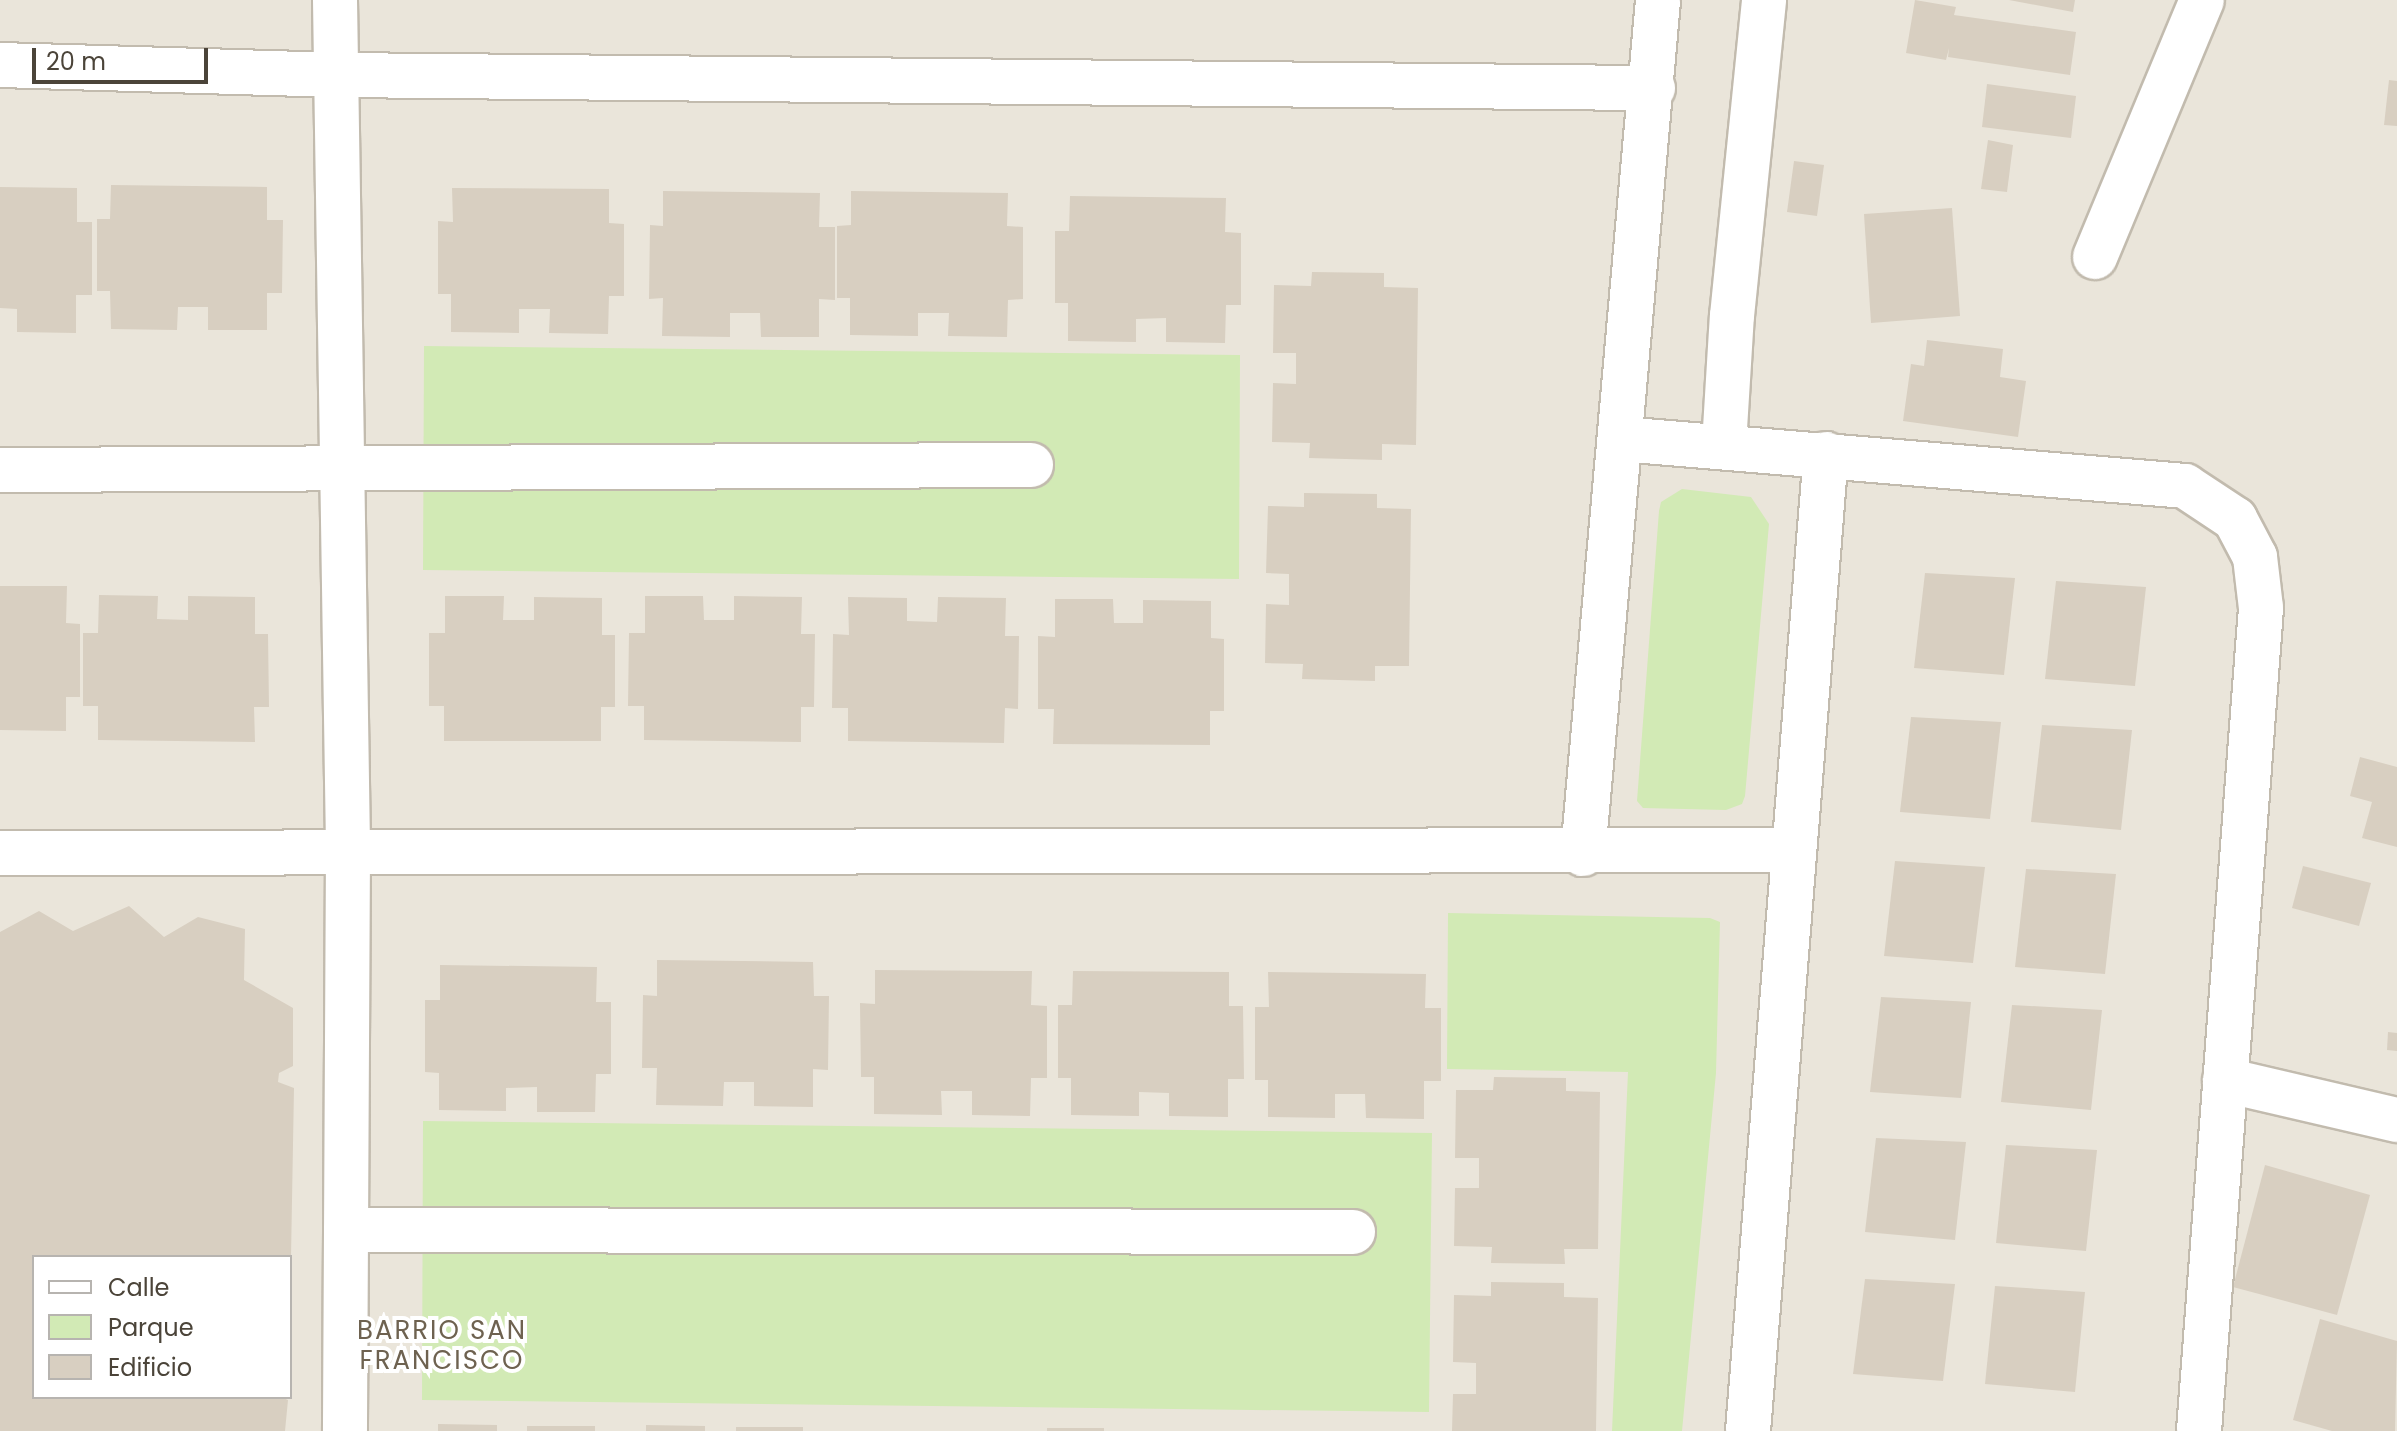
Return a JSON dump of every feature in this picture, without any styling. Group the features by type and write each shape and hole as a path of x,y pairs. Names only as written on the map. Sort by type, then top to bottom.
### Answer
{"street":[{"path":"335,0 348,851 345,1431"},
{"path":"1583,854 1653,88 1658,0"},
{"path":"1724,445 1732,316 1764,0"},
{"path":"2095,257 2202,0"},
{"path":"0,65 337,75 1653,88"},
{"path":"1621,439 1724,445 2185,486 2235,519 2255,557 2261,608 2199,1431"},
{"path":"1748,1431 1826,454"},
{"path":"0,470 342,465 1031,465"},
{"path":"0,853 1583,854 1793,850"},
{"path":"2225,1080 2397,1120"},
{"path":"346,1230 1353,1232"}],"shaded area":[{"path":"0,0 2397,0 2397,1431 0,1431"}],"green space":[{"path":"424,346 1240,355 1239,579 423,570"},
{"path":"1682,489 1751,497 1769,524 1745,796 1742,804 1726,810 1643,808 1637,801 1659,511 1661,502"},
{"path":"1448,913 1710,918 1720,922 1716,1073 1682,1431 1612,1431 1628,1072 1447,1069"},
{"path":"423,1121 1432,1133 1429,1412 422,1400"}],"building":[{"path":"1915,0 1956,7 1954,15 2076,32 2070,75 1948,57 1949,48 1946,60 1906,53"},
{"path":"2009,0 2075,0 2073,12"},
{"path":"2389,80 2397,81 2397,126 2384,125"},
{"path":"1987,84 2076,96 2071,138 1982,127"},
{"path":"1988,140 2013,145 2007,192 1981,189"},
{"path":"1794,161 1824,165 1817,216 1787,212"},
{"path":"111,185 267,187 267,220 283,220 282,293 267,293 267,330 208,330 208,307 178,307 177,330 111,329 110,291 97,291 97,219 110,219"},
{"path":"0,187 77,188 77,222 92,222 92,295 76,295 76,333 17,332 17,309 0,308"},
{"path":"452,188 609,189 609,223 624,224 624,296 609,296 608,334 549,333 550,309 519,309 519,333 451,332 451,294 438,294 438,221 453,222"},
{"path":"663,191 820,193 819,227 835,227 835,300 819,299 819,337 761,337 760,313 730,313 730,337 662,336 663,298 649,299 650,225 663,226"},
{"path":"851,191 1008,193 1007,226 1023,227 1023,299 1008,300 1007,337 948,336 949,313 918,313 918,336 850,335 850,298 837,298 837,226 851,225"},
{"path":"1070,196 1226,198 1225,232 1241,233 1241,305 1226,305 1225,343 1166,342 1166,318 1136,319 1136,342 1068,341 1068,303 1055,303 1055,231 1069,231"},
{"path":"1952,208 1960,316 1871,323 1864,214"},
{"path":"1312,272 1384,273 1384,287 1418,288 1416,445 1382,444 1382,460 1309,458 1310,443 1272,442 1273,383 1296,384 1296,353 1273,353 1274,285 1311,286"},
{"path":"1927,340 2003,349 2000,377 2026,381 2018,437 1903,421 1911,364 1924,366"},
{"path":"1304,493 1377,494 1377,508 1411,509 1409,666 1375,666 1375,681 1302,679 1303,664 1265,663 1266,604 1289,605 1289,574 1266,573 1268,506 1304,507"},
{"path":"1925,573 2015,578 2004,675 1914,668"},
{"path":"2056,581 2146,587 2135,686 2045,679"},
{"path":"0,586 67,586 66,623 80,624 80,697 66,697 66,731 0,730"},
{"path":"99,595 158,596 157,619 188,620 188,596 255,597 255,634 268,634 269,707 254,707 255,742 98,740 98,706 83,706 83,633 98,633"},
{"path":"445,596 504,596 503,620 534,620 534,597 602,598 602,635 615,635 615,707 601,707 601,741 444,741 444,706 429,706 429,633 445,633"},
{"path":"645,596 703,596 704,620 734,620 734,596 802,597 801,634 815,634 814,707 801,707 801,742 644,740 644,706 628,706 629,633 645,633"},
{"path":"848,597 907,598 907,621 937,622 938,597 1006,598 1005,636 1019,636 1018,709 1005,708 1004,743 848,741 848,708 832,708 833,634 849,635"},
{"path":"1055,599 1113,599 1114,623 1143,623 1143,600 1211,601 1211,638 1224,639 1224,711 1210,711 1210,745 1053,744 1054,709 1038,709 1038,636 1055,637"},
{"path":"1911,717 2001,722 1990,819 1900,812"},
{"path":"2042,725 2132,730 2121,830 2031,822"},
{"path":"2360,757 2397,767 2397,847 2362,838 2372,802 2350,796"},
{"path":"1895,861 1985,867 1973,963 1884,956"},
{"path":"2303,866 2371,883 2359,926 2292,908"},
{"path":"2026,869 2116,874 2105,974 2015,967"},
{"path":"129,906 164,937 198,917 245,929 244,980 293,1008 293,1066 279,1073 278,1082 294,1088 291,1255 32,1255 32,1399 286,1399 285,1431 0,1431 0,932 39,911 73,931"},
{"path":"657,960 813,962 814,996 829,996 828,1070 813,1069 813,1107 754,1106 754,1082 724,1082 723,1106 656,1105 657,1068 642,1068 643,995 657,996"},
{"path":"440,965 597,967 596,1002 611,1002 611,1074 596,1074 595,1112 537,1112 537,1087 506,1088 506,1111 439,1110 439,1073 425,1072 425,1000 440,1000"},
{"path":"875,970 1032,971 1031,1005 1047,1006 1047,1078 1031,1078 1030,1116 972,1115 972,1091 941,1091 942,1115 874,1114 874,1077 861,1077 860,1003 875,1004"},
{"path":"1073,971 1229,972 1229,1006 1243,1006 1244,1079 1228,1079 1228,1117 1169,1116 1169,1093 1139,1092 1139,1116 1071,1115 1071,1078 1058,1078 1058,1005 1072,1005"},
{"path":"1268,972 1426,974 1425,1008 1441,1008 1441,1081 1424,1081 1424,1119 1366,1118 1365,1094 1335,1094 1335,1118 1268,1117 1268,1080 1255,1080 1255,1007 1269,1007"},
{"path":"1881,997 1971,1002 1961,1098 1870,1092"},
{"path":"2012,1005 2102,1010 2091,1110 2001,1102"},
{"path":"2388,1032 2397,1033 2397,1051 2387,1050"},
{"path":"1494,1077 1566,1078 1566,1091 1600,1092 1598,1249 1564,1249 1565,1264 1491,1263 1492,1247 1454,1246 1455,1188 1479,1188 1479,1158 1455,1158 1456,1090 1493,1090"},
{"path":"1876,1138 1966,1142 1955,1240 1865,1232"},
{"path":"2006,1145 2097,1150 2086,1251 1996,1243"},
{"path":"2265,1165 2370,1195 2337,1315 2233,1287"},
{"path":"1865,1279 1955,1284 1943,1381 1853,1374"},
{"path":"1491,1282 1564,1283 1564,1297 1598,1298 1596,1431 1452,1431 1453,1394 1476,1394 1476,1363 1453,1362 1454,1295 1491,1296"},
{"path":"1995,1286 2085,1292 2075,1392 1985,1384"},
{"path":"2320,1319 2397,1341 2395,1431 2332,1431 2293,1420"},
{"path":"438,1424 497,1425 497,1431 438,1431"},
{"path":"646,1425 705,1426 705,1431 646,1431"},
{"path":"527,1426 595,1426 595,1431 527,1431"},
{"path":"736,1427 803,1427 803,1431 736,1431"},
{"path":"1047,1428 1104,1428 1104,1431 1047,1431"}],"district":[{"name":"BARRIO SAN FRANCISCO","path":"442,1346"}]}
